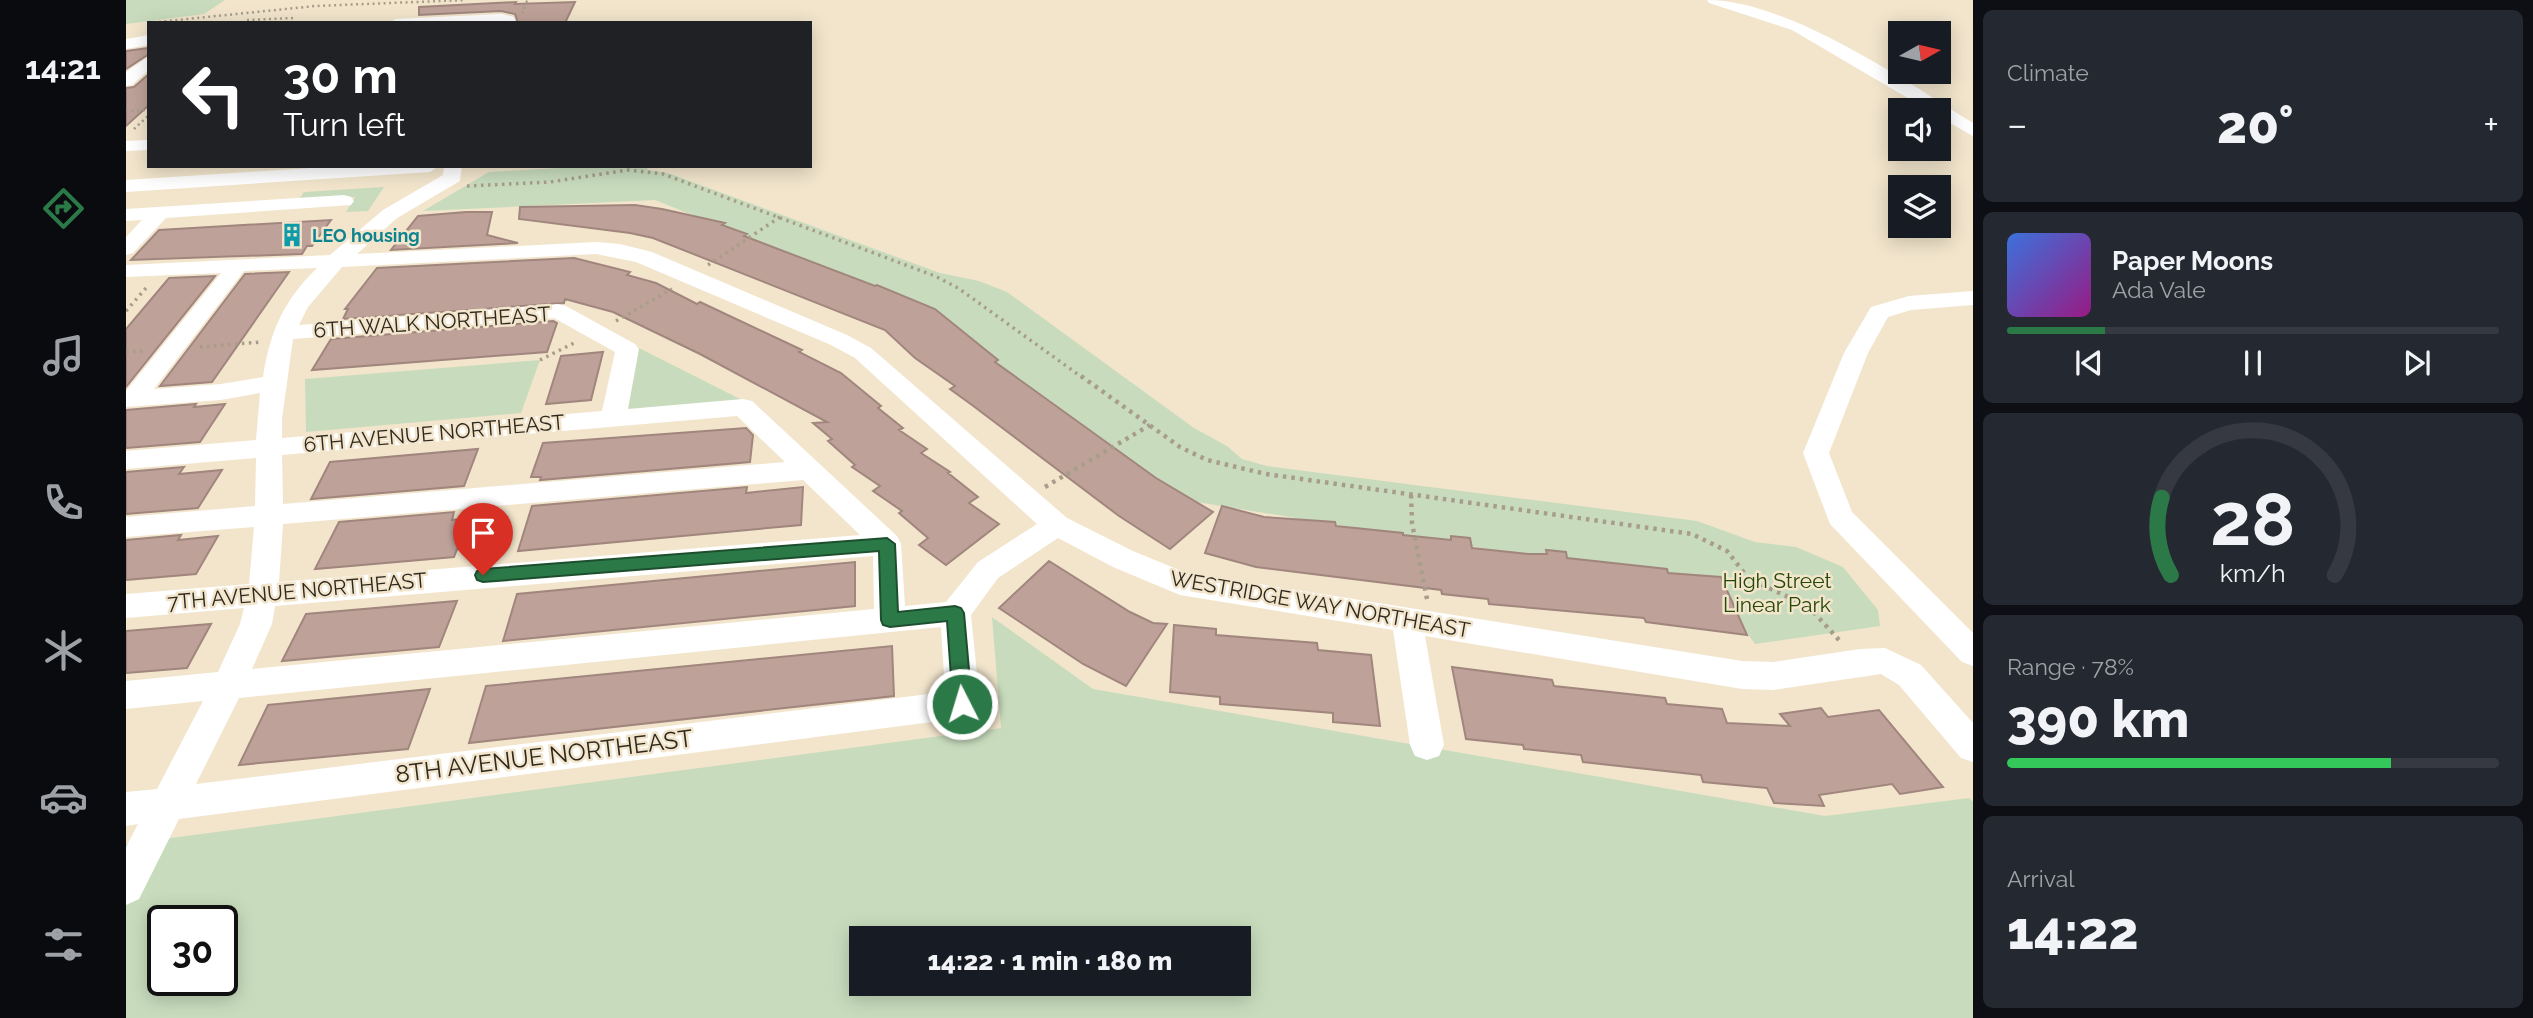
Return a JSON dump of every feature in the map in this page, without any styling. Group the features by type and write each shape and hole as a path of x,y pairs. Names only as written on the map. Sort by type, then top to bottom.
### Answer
{"street":[{"path":"1714,0 1797,27 1898,84 1973,131"},
{"path":"438,21 501,18 509,21"},
{"path":"126,44 147,40"},
{"path":"126,60 147,56"},
{"path":"126,81 147,63"},
{"path":"126,146 147,145"},
{"path":"126,186 400,168"},
{"path":"126,886 169,805 256,624 262,593 269,515 267,448 272,383 280,341 297,306 338,259 390,214 455,177"},
{"path":"126,215 344,201"},
{"path":"126,249 160,213"},
{"name":"WESTRIDGE WAY NORTHEAST","path":"126,271 338,259 419,259 596,248 620,250 644,257 839,340 863,353 1057,525 1123,559 1180,583 1417,612 1742,675 1773,676 1877,660 1894,664 1910,675 1973,747"},
{"path":"130,399 239,264"},
{"path":"1973,298 1909,303 1879,312 1856,353 1816,453 1840,517 1973,653"},
{"name":"6TH WALK NORTHEAST","path":"284,333 558,311 627,349 613,418"},
{"path":"130,399 221,392 272,383"},
{"name":"6TH AVENUE NORTHEAST","path":"126,460 743,407 807,470"},
{"path":"126,527 807,470 887,544 890,620"},
{"path":"126,695 955,613 988,570 1057,525"},
{"name":"7TH AVENUE NORTHEAST","path":"126,606 887,544"},
{"path":"1417,612 1427,745"},
{"name":"8TH AVENUE NORTHEAST","path":"126,809 962,704 955,613"}],"path":[{"path":"166,21 280,9 467,0"},
{"path":"260,21 269,19 280,9"},
{"path":"247,20 294,18"},
{"path":"269,19 274,21"},
{"path":"138,24 147,23"},
{"path":"126,111 147,110"},
{"path":"455,177 550,182 628,170 663,174 780,216 958,288 1180,447 1207,460 1236,468 1411,495 1692,534 1727,551 1749,579 1808,606 1840,640"},
{"path":"540,360 597,332 691,277 780,216"},
{"path":"1026,498 1150,425"},
{"path":"1411,495 1417,612"}],"green space":[{"path":"126,0 225,0 204,14 126,24"},
{"name":"High Street Linear Park","path":"561,168 647,168 668,173 940,273 979,281 1007,292 1194,428 1227,446 1242,459 1267,466 1697,521 1755,542 1796,547 1843,567 1878,610 1880,626 1755,644 1712,585 1184,500 1136,473 943,320 917,305 655,200 423,211 489,172"},
{"path":"384,187 368,211 346,212 355,197 298,201 304,192"},
{"path":"633,345 744,401 619,412"},
{"path":"540,360 521,413 306,432 305,379"},
{"path":"992,617 1093,689 1825,816 1969,798 1973,802 1973,1018 126,1018 126,844 1001,728"}],"building":[{"path":"575,2 566,21 517,21 515,14 501,11 419,15 419,7"},
{"path":"147,48 147,55 126,69 126,51"},
{"path":"147,76 147,107 126,126 126,88 134,87"},
{"path":"635,205 725,223 722,225 747,234 744,236 935,309 998,360 995,362 1156,478 1213,512 1170,549 1119,516 950,389 955,386 915,358 885,330 653,238 519,219 520,207"},
{"path":"492,212 487,235 518,243 391,250 418,216"},
{"path":"331,220 312,246 307,246 302,254 131,260 159,230"},
{"path":"574,258 630,272 627,275 656,283 802,350 799,352 841,373 881,406 878,408 903,428 899,430 927,449 921,453 950,472 948,473 978,497 969,503 999,524 946,565 919,545 928,538 899,513 902,511 873,491 880,486 852,467 855,465 828,441 832,439 813,423 827,422 700,354 613,312 565,299 564,303 343,319 348,309 345,309 377,268"},
{"path":"289,272 212,382 160,386 245,274"},
{"path":"215,276 126,387 126,329 169,278"},
{"path":"553,321 557,323 547,352 312,370 331,339"},
{"path":"603,352 591,400 546,404 561,356"},
{"path":"196,404 194,407 225,404 200,442 126,448 126,410"},
{"path":"746,428 753,435 750,462 540,480 541,477 531,477 543,443"},
{"path":"478,449 464,486 311,499 330,462"},
{"path":"184,467 179,474 222,470 198,508 126,514 126,472"},
{"path":"747,487 746,493 803,487 801,525 518,551 532,506"},
{"path":"1222,506 1264,517 1335,522 1336,526 1403,535 1451,540 1451,536 1470,538 1472,548 1528,554 1547,554 1546,550 1566,552 1567,558 1667,569 1668,573 1721,577 1747,635 1646,622 1644,618 1489,604 1488,599 1442,594 1441,590 1256,567 1205,553"},
{"path":"454,512 452,520 469,518 454,557 315,569 339,522"},
{"path":"181,535 178,540 218,536 196,574 126,580 126,540"},
{"path":"1049,561 1130,612 1153,623 1167,624 1126,686 1083,664 999,608"},
{"path":"855,562 855,606 503,641 517,594"},
{"path":"457,601 439,647 282,661 306,614"},
{"path":"211,624 187,668 126,673 126,631"},
{"path":"1174,625 1216,629 1216,635 1317,643 1318,650 1371,655 1380,726 1333,722 1333,713 1220,704 1220,697 1170,692"},
{"path":"892,646 894,696 469,743 486,686"},
{"path":"1452,667 1552,680 1554,686 1665,698 1667,704 1722,709 1727,723 1790,726 1780,714 1821,708 1828,717 1879,710 1943,787 1900,794 1892,784 1819,795 1824,806 1774,803 1767,788 1703,782 1701,775 1583,762 1581,755 1466,739"},
{"path":"430,689 408,749 239,765 268,705"}],"place":[{"name":"LEO housing","path":"292,235"}],"route":[{"path":"483,575 887,544 890,620 955,613 962,704"}]}
